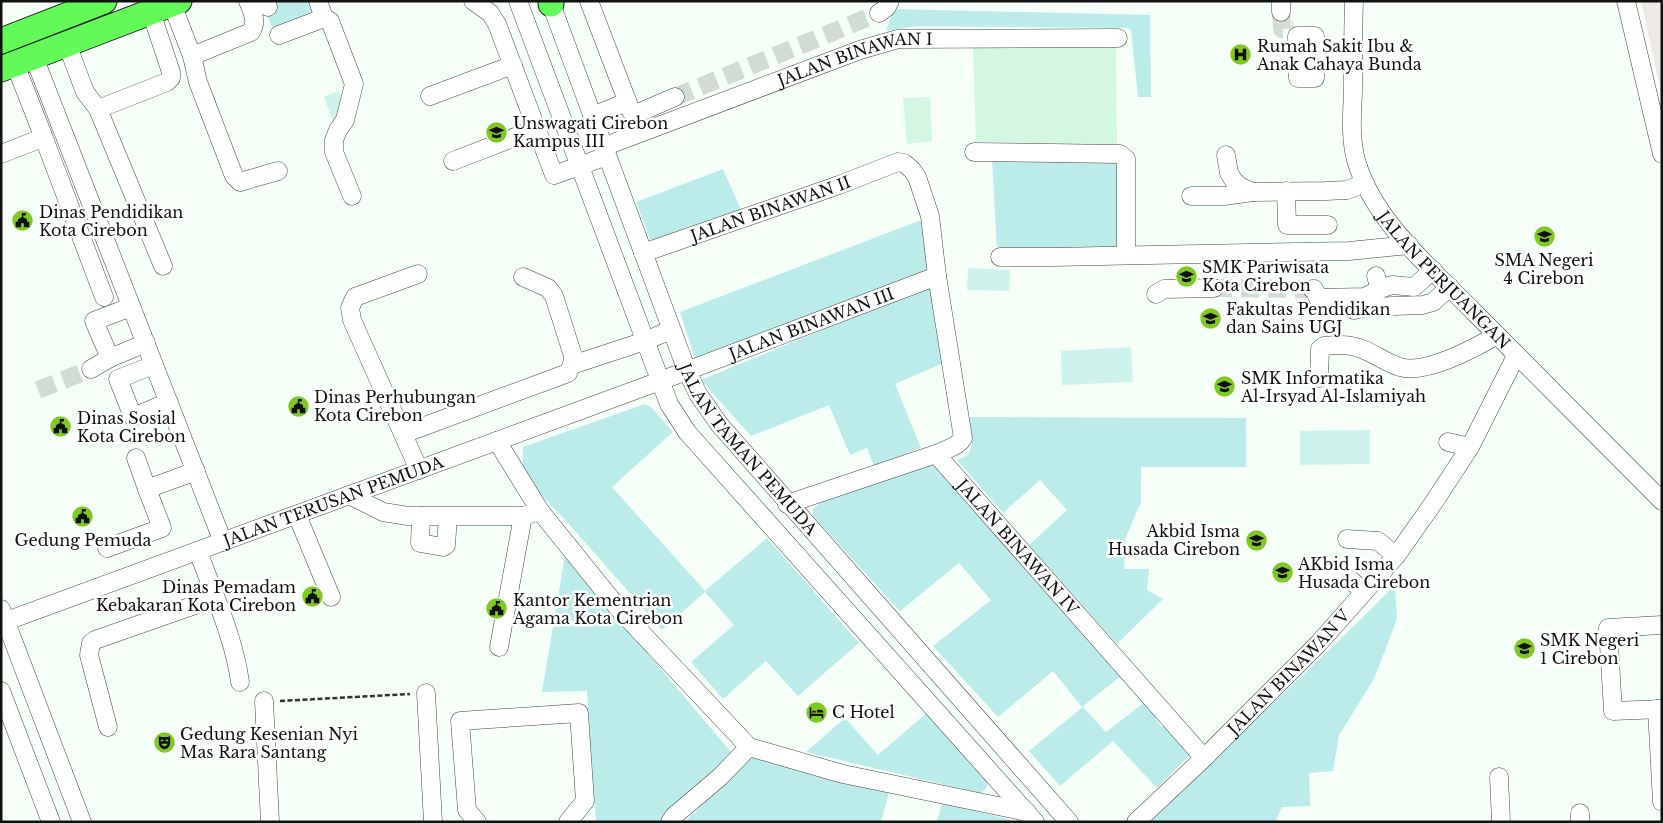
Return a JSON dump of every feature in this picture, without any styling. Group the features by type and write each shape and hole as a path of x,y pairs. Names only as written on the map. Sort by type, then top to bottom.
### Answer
{"highway":[{"path":"1,41 104,1"},
{"path":"17,63 167,6"}],"street":[{"path":"192,56 251,32 255,26 255,19 248,1"},
{"path":"453,161 536,129 497,24 490,13 473,1"},
{"name":"JALAN TAMAN PEMUDA","path":"518,1 669,404 687,432 1031,817"},
{"path":"589,1 631,111 638,113 675,97"},
{"name":"JALAN PERJUANGAN","path":"1354,1 1352,118 1354,148 1356,160 1376,205 1408,245 1516,356 1660,496"},
{"path":"1626,1 1662,154"},
{"name":"JALAN TAMAN PEMUDA","path":"551,2 671,330 698,394 719,424 788,504 1069,822"},
{"path":"167,6 192,56 200,90 234,176 240,182 278,171"},
{"path":"98,110 167,82 171,78 167,6"},
{"path":"279,35 321,10 330,21 354,84 345,120 334,140 334,152 352,196"},
{"path":"1295,33 1315,36 1315,62 1315,78 1298,78 1295,33"},
{"name":"JALAN BINAWAN I","path":"536,129 554,175 580,166 605,151 850,53 898,39 1118,38"},
{"path":"67,44 85,92 98,110 163,266"},
{"path":"1315,62 1353,61"},
{"path":"17,63 99,299 124,289"},
{"path":"17,63 124,289 223,542"},
{"path":"430,96 512,65"},
{"path":"590,111 625,97"},
{"path":"1,154 37,140 42,133"},
{"path":"974,152 1120,154 1124,156 1126,159 1126,255"},
{"path":"1226,154 1229,174 1241,187 1253,192"},
{"name":"JALAN BINAWAN II","path":"643,253 839,185 898,162 904,162 917,177 928,208 937,276"},
{"path":"1191,196 1224,196 1253,192 1347,190 1365,183"},
{"path":"1286,191 1287,225 1328,225"},
{"path":"1000,257 1349,251 1408,245"},
{"path":"1312,289 1314,289 1318,298 1365,297 1378,283 1414,287 1433,270"},
{"path":"418,274 355,297 350,308 352,320 419,470"},
{"path":"788,504 936,454 962,441 937,276"},
{"name":"JALAN BINAWAN III","path":"660,381 937,276"},
{"path":"403,434 566,375 572,365 572,356 554,296 548,288 523,277"},
{"path":"1354,310 1366,307 1423,305 1433,302 1450,287"},
{"path":"1156,294 1164,289 1214,288"},
{"path":"110,358 94,321 131,307"},
{"path":"572,365 645,341 671,330"},
{"path":"1319,378 1320,349 1324,346 1352,346 1400,367 1415,369 1472,349 1497,335"},
{"path":"92,369 110,358 146,343"},
{"name":"JALAN BINAWAN V","path":"1136,822 1204,758 1318,644 1396,556 1470,447 1516,356"},
{"path":"154,364 118,379 133,417 169,402"},
{"name":"JALAN TERUSAN PEMUDA","path":"3,618 223,542 660,381"},
{"path":"497,441 540,511 619,609 749,747 720,777 674,816 670,822"},
{"path":"1448,442 1470,447"},
{"name":"JALAN BINAWAN IV","path":"936,454 1204,758"},
{"path":"107,548 162,528 136,458"},
{"path":"147,489 196,471"},
{"path":"349,495 383,512 408,516 522,516 540,511"},
{"path":"297,515 331,597"},
{"path":"422,516 420,543 443,547 446,545 448,517"},
{"path":"499,647 522,516"},
{"path":"1347,539 1378,541 1396,556"},
{"path":"198,551 238,668 240,682"},
{"path":"1312,578 1350,580 1364,592"},
{"path":"108,727 89,655 91,643 215,598"},
{"path":"3,618 82,822"},
{"path":"1662,625 1608,628 1613,711 1660,709 1662,802"},
{"path":"1,691 8,728 51,822"},
{"path":"426,693 433,822"},
{"path":"264,701 270,822"},
{"path":"477,822 467,810 460,721 579,713 585,802 568,822"},
{"name":"JALAN TAMAN PEMUDA","path":"749,747 844,774 1031,817"},
{"path":"1499,777 1501,822"}],"path":[{"path":"264,701 426,693"}],"shaded area":[{"path":"276,1 309,1 316,17 274,33 266,11 277,7"},
{"path":"1641,1 1662,1 1662,96"},
{"path":"894,9 1150,15 1151,97 1138,97 1131,30 1127,28 917,26 886,31"},
{"path":"339,91 350,121 335,127 324,97"},
{"path":"992,158 1117,160 1123,253 997,252"},
{"path":"723,169 742,212 652,244 636,202"},
{"path":"924,219 927,270 922,275 695,359 680,312"},
{"path":"968,268 1010,270 1009,291 967,290"},
{"path":"932,287 943,363 895,384 921,448 874,466 867,448 850,455 829,405 751,436 701,380 914,292"},
{"path":"1131,347 1133,382 1062,385 1061,351"},
{"path":"645,404 651,407 673,432 612,487 705,591 767,538 859,643 798,696 766,661 723,699 691,662 734,625 705,592 662,630 569,524 523,476 523,447"},
{"path":"969,417 1246,418 1246,467 1141,467 1141,502 1126,537 1124,569 1149,569 1147,590 1163,599 1117,644 1029,545 1067,510 1040,480 1003,513 957,460 968,455 972,444"},
{"path":"1370,430 1370,464 1300,465 1300,431"},
{"path":"931,463 936,465 1121,676 1082,707 1053,671 998,717 933,646 991,600 959,563 900,611 813,516 813,509 821,502"},
{"path":"565,556 731,752 666,822 596,822 587,691 542,692"},
{"path":"1395,585 1397,619 1374,679 1339,735 1333,771 1309,773 1310,806 1282,807 1275,822 1149,822 1357,623"},
{"path":"1145,702 1158,716 1155,719 1162,727 1166,724 1191,754 1157,788 1113,741 1060,786 1029,751 1083,707 1106,732"},
{"path":"929,711 988,781 986,789 980,793 806,752 845,718 878,755"},
{"path":"752,755 889,792 881,822 685,822"},
{"path":"942,803 1008,819 1013,822 937,822"}],"green space":[{"path":"973,48 1116,48 1117,145 976,142"},
{"path":"930,97 932,141 907,144 903,98"}],"tunnel":[{"path":"1281,12 1282,29 1293,29"},
{"path":"675,97 879,13"},
{"path":"1214,288 1312,289"},
{"path":"38,390 91,369"}],"place":[{"name":"Rumah Sakit Ibu & Anak Cahaya Bunda","path":"1241,55"},
{"name":"Unswagati Cirebon Kampus III","path":"497,132"},
{"name":"Dinas Pendidikan Kota Cirebon","path":"23,221"},
{"name":"SMA Negeri 4 Cirebon","path":"1544,236"},
{"name":"SMK Pariwisata Kota Cirebon","path":"1186,276"},
{"name":"Fakultas Pendidikan dan Sains UGJ","path":"1210,318"},
{"name":"SMK Informatika Al-Irsyad Al-Islamiyah","path":"1225,387"},
{"name":"Dinas Perhubungan Kota Cirebon","path":"298,406"},
{"name":"Dinas Sosial Kota Cirebon","path":"61,427"},
{"name":"Gedung Pemuda","path":"83,516"},
{"name":"Akbid Isma Husada Cirebon","path":"1256,540"},
{"name":"AKbid Isma Husada Cirebon","path":"1282,573"},
{"name":"Dinas Pemadam Kebakaran Kota Cirebon","path":"312,596"},
{"name":"Kantor Kementrian Agama Kota Cirebon","path":"497,609"},
{"name":"SMK Negeri 1 Cirebon","path":"1524,649"},
{"name":"C Hotel","path":"816,712"},
{"name":"Gedung Kesenian Nyi Mas Rara Santang","path":"164,743"}]}
